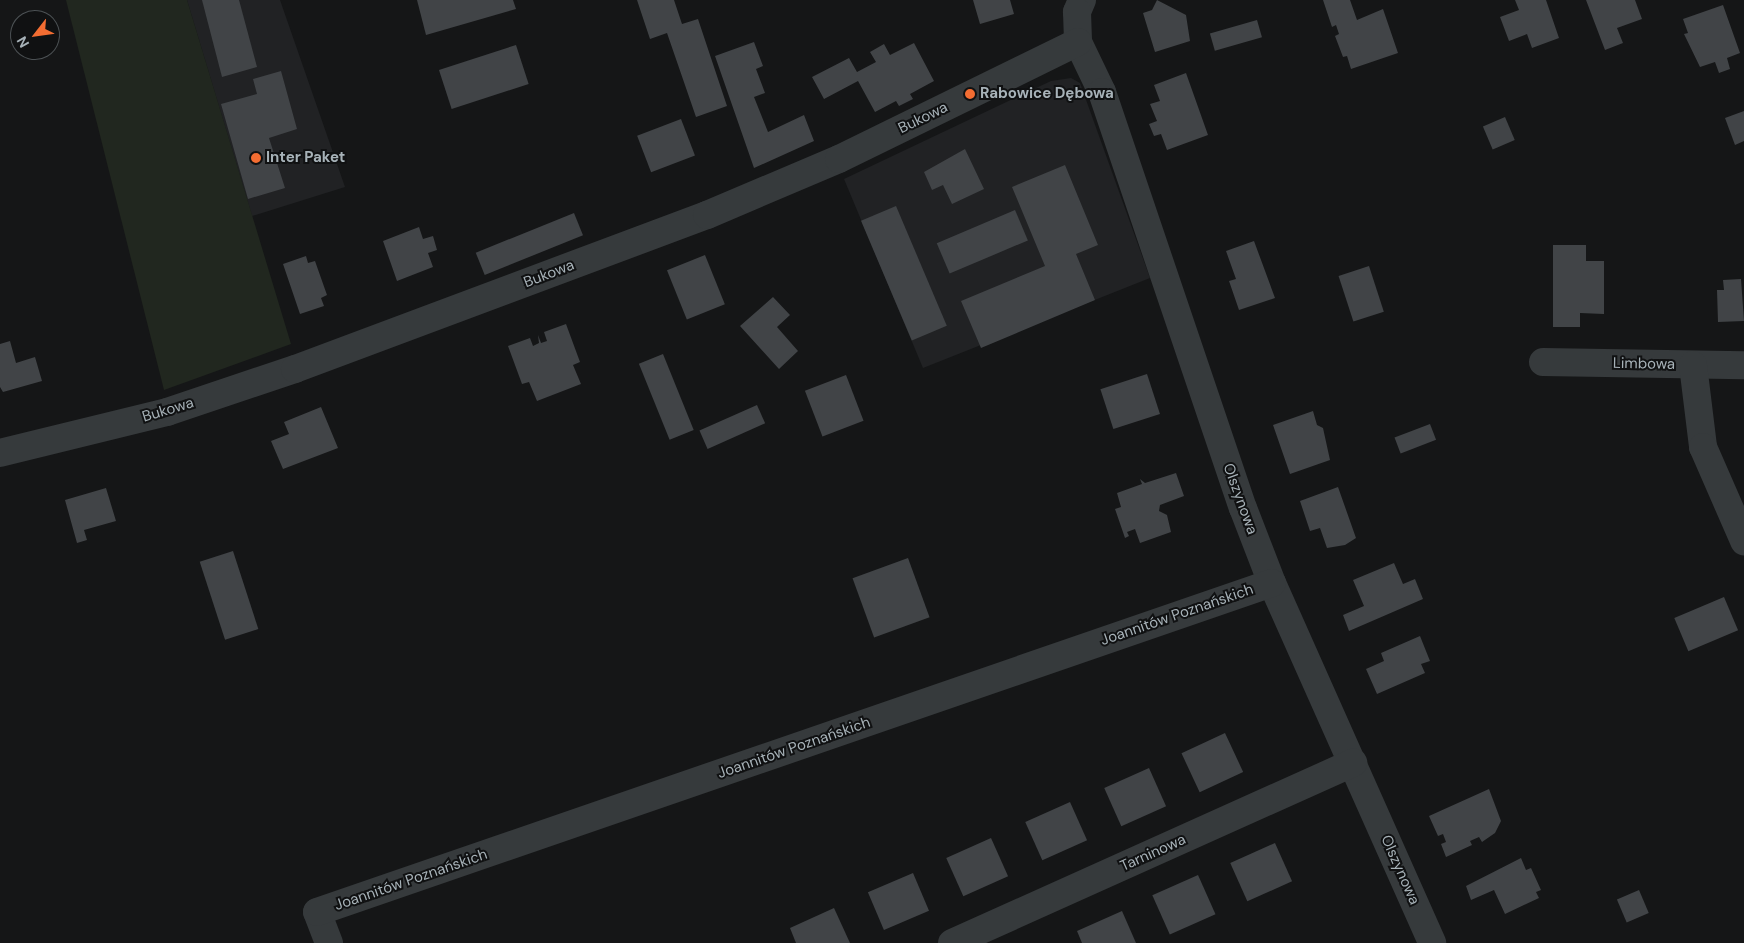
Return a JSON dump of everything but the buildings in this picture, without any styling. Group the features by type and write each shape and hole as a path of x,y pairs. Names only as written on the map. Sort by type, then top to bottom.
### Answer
{"street":[{"path":"1078,42 1077,12 1082,0"},
{"name":"Bukowa","path":"0,453 166,412 286,372 698,218 839,159 1078,42"},
{"name":"Olszynowa","path":"1078,42 1102,92 1243,508 1272,583 1432,943"},
{"name":"Limbowa","path":"1543,362 1693,366 1744,365"},
{"path":"1693,366 1703,447 1744,541"},
{"name":"Joannitów Poznańskich","path":"329,943 317,912 1272,583"},
{"name":"Tarninowa","path":"952,943 1353,763"}],"shaded area":[{"path":"66,0 187,0 291,344 164,390"},
{"name":"Inter Paket","path":"187,0 280,0 345,187 252,216"},
{"path":"1071,78 1080,83 1150,278 923,368 844,179 1051,81"}],"place":[{"name":"Rabowice Dębowa","path":"970,94"},
{"name":"Inter Paket","path":"256,158"}]}
